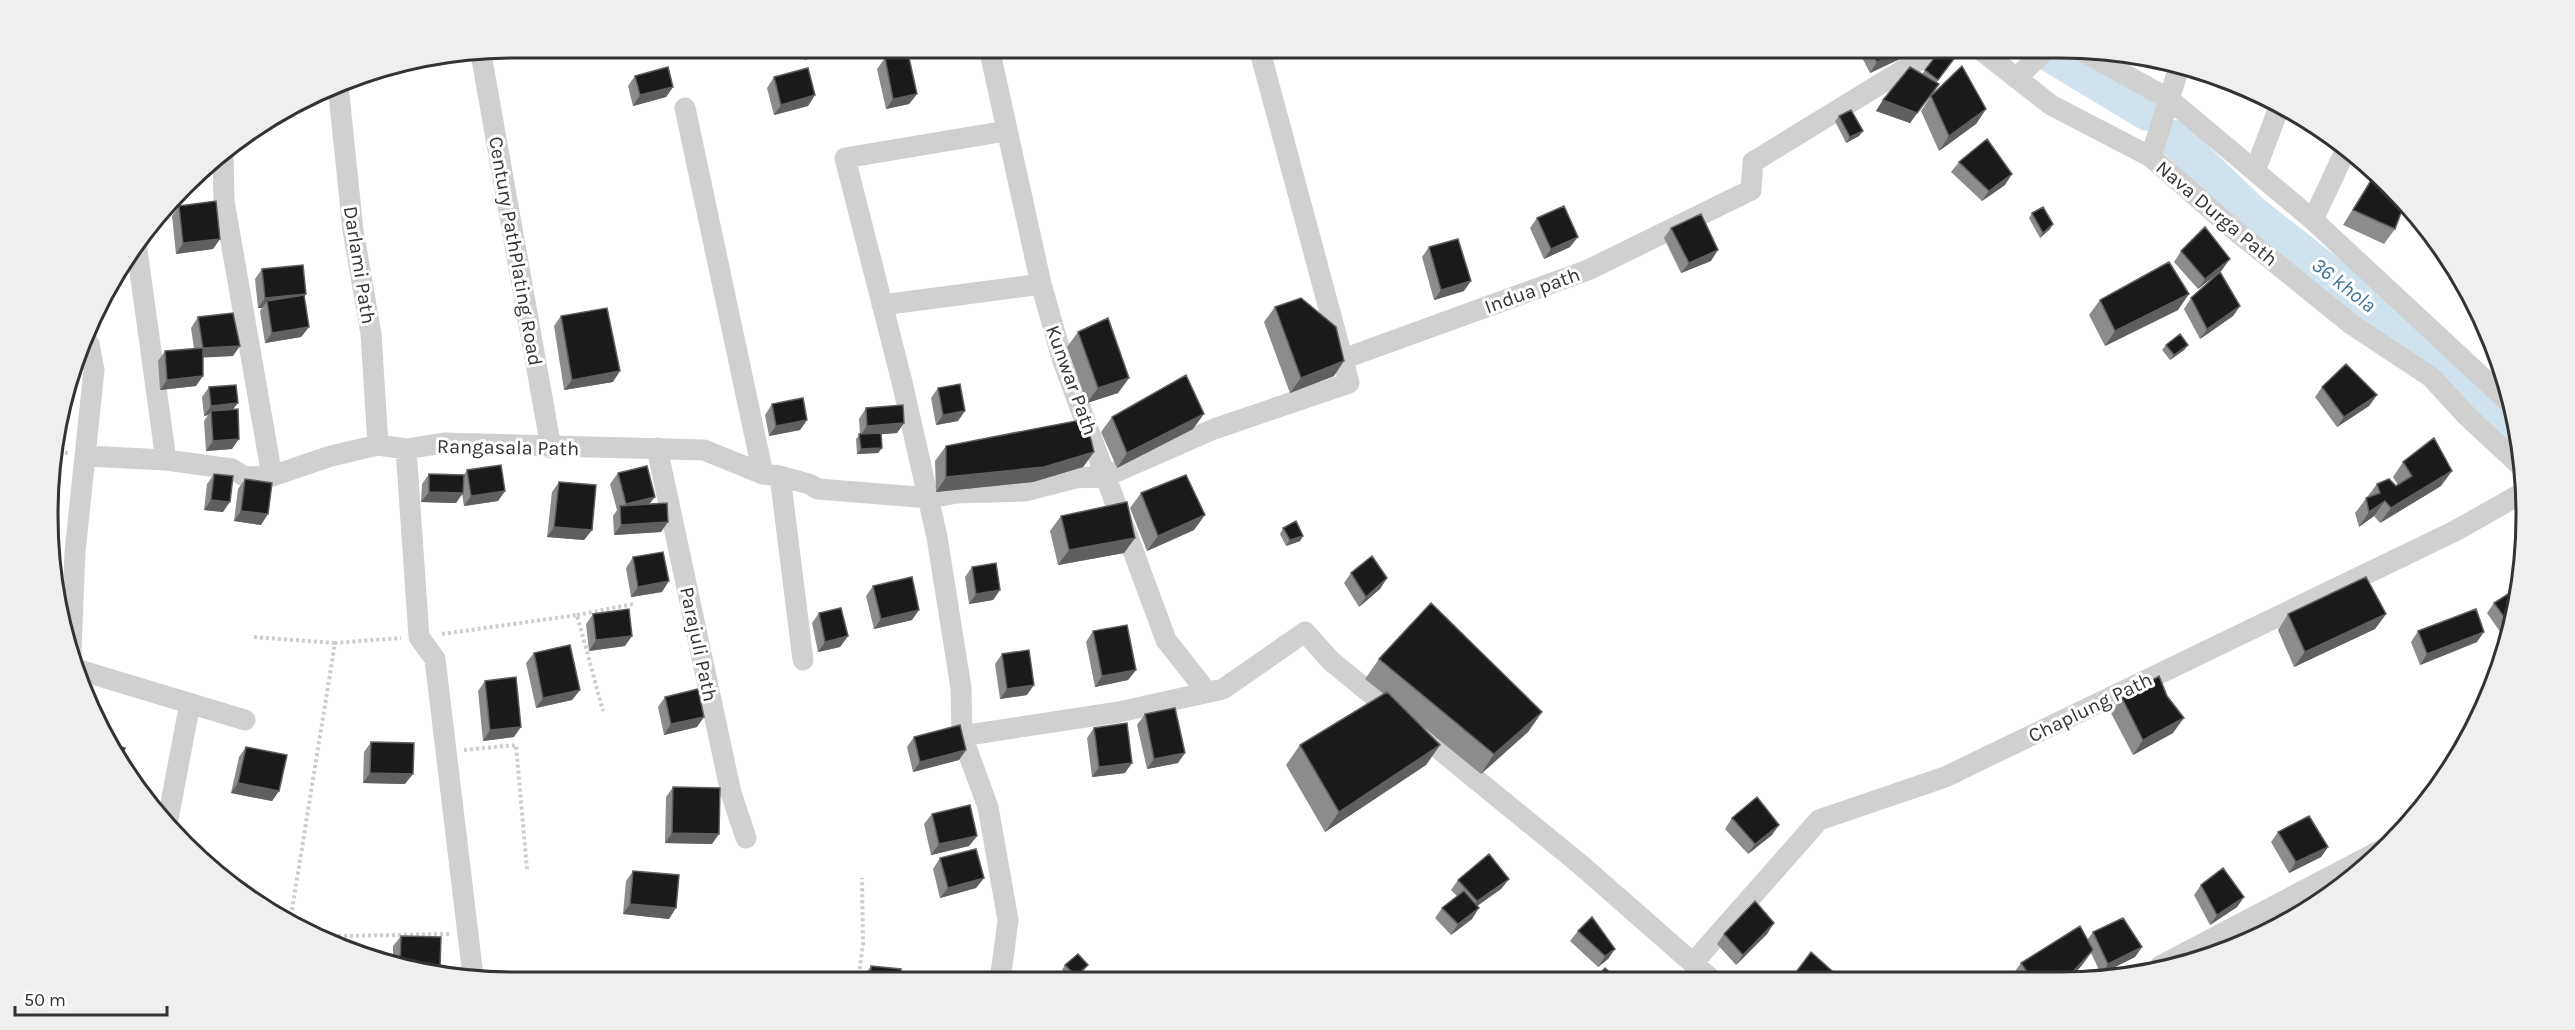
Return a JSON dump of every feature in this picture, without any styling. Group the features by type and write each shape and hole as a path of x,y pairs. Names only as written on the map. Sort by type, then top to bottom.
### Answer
{"street":[{"name":"Kunwar Path","path":"991,58 1041,284 1063,361 1166,640 1207,692"},
{"path":"1107,476 1214,429 1349,383 1262,58"},
{"name":"Indua path","path":"1343,359 1588,270 1751,190 1753,162 1923,58"},
{"name":"Nava Durga Path","path":"1991,58 2051,105 2151,157 2231,227 2351,324 2431,377 2468,417 2514,460"},
{"path":"2016,78 2037,58"},
{"name":"Century PathPlating Road","path":"482,59 550,448"},
{"path":"2098,60 2169,99 2313,220 2500,394"},
{"path":"2151,157 2177,74"},
{"name":"Darlami Path","path":"339,94 351,219 371,334 378,445"},
{"path":"685,108 771,475 803,660"},
{"path":"2255,171 2277,114"},
{"path":"1001,972 1008,920 988,807 962,736 962,688 930,498 845,158 1006,131"},
{"path":"2313,220 2342,157"},
{"path":"223,164 224,201 272,476"},
{"path":"138,257 166,460"},
{"path":"882,305 1041,284"},
{"path":"72,625 75,552 94,370 89,350"},
{"name":"Rangasala Path","path":"86,456 166,460 232,469 246,477 272,476 331,456 378,445 406,449 444,443 550,448 704,450 771,475 809,484 818,489 930,498 957,493 1025,491 1075,478 1107,476"},
{"name":"Parajuli Path","path":"657,448 731,793 746,838"},
{"path":"406,449 419,637 435,659 472,970"},
{"name":"Chaplung Path","path":"1693,963 1819,820 1945,777 2444,536 2516,496"},
{"path":"962,736 1119,712 1223,689 1305,632 1331,662 1581,865 1703,972"},
{"path":"87,672 245,720"},
{"path":"169,813 190,703"},
{"path":"2181,955 2353,865"}],"path":[{"path":"254,637 335,643 419,637 577,615 633,604"},
{"path":"577,615 603,711"},
{"path":"292,912 335,643"},
{"path":"446,752 516,746 527,869"},
{"path":"859,972 863,944 862,878"},
{"path":"338,936 468,934"}],"building":[{"path":"885,58 909,58 917,94 893,99"},
{"path":"1934,58 1954,58 1938,80 1925,70"},
{"path":"1962,66 1986,109 1949,136 1931,96"},
{"path":"668,67 673,87 640,95 635,76"},
{"path":"1910,67 1939,84 1917,113 1883,100"},
{"path":"808,68 815,95 781,105 774,77"},
{"path":"1851,110 1863,131 1850,137 1839,116"},
{"path":"1987,139 2012,174 1989,191 1959,162"},
{"path":"2371,181 2401,212 2395,229 2353,210"},
{"path":"216,201 220,239 183,243 179,206"},
{"path":"1564,206 1578,237 1551,249 1537,218"},
{"path":"2043,207 2053,224 2043,233 2032,213"},
{"path":"1701,214 1718,250 1689,263 1671,228"},
{"path":"2205,227 2230,259 2205,279 2181,251"},
{"path":"1458,239 1471,281 1441,290 1429,247"},
{"path":"2169,262 2189,294 2115,331 2100,300"},
{"path":"303,265 306,294 265,298 262,269"},
{"path":"2220,272 2240,306 2207,329 2191,298"},
{"path":"304,295 309,327 272,333 267,301"},
{"path":"1301,298 1336,327 1344,361 1301,378 1275,307"},
{"path":"607,308 620,371 572,380 561,316"},
{"path":"233,313 240,346 203,348 198,317"},
{"path":"1108,318 1129,378 1098,388 1078,332"},
{"path":"2180,334 2188,345 2174,355 2166,345"},
{"path":"203,348 203,376 167,380 165,351"},
{"path":"2346,364 2377,395 2344,417 2322,387"},
{"path":"1186,375 1204,414 1127,453 1112,417"},
{"path":"960,384 965,411 943,415 938,388"},
{"path":"236,385 238,403 211,406 209,387"},
{"path":"803,398 807,420 776,426 772,404"},
{"path":"903,405 904,423 867,426 866,408"},
{"path":"238,409 239,439 213,441 211,411"},
{"path":"1086,419 1094,452 1044,467 946,477 946,446"},
{"path":"881,433 882,448 861,449 859,434"},
{"path":"2434,438 2452,471 2391,508 2385,501 2369,512 2366,498 2380,493 2377,484 2389,479 2396,486 2412,476 2403,462"},
{"path":"501,465 505,491 471,496 467,470"},
{"path":"647,466 655,497 626,504 618,473"},
{"path":"214,474 233,476 230,502 211,500"},
{"path":"429,474 464,475 463,493 429,492"},
{"path":"1186,475 1205,515 1158,536 1141,493"},
{"path":"245,479 272,483 268,514 241,511"},
{"path":"559,482 596,485 592,530 554,527"},
{"path":"1127,502 1135,538 1069,550 1061,516"},
{"path":"667,503 668,522 621,525 620,506"},
{"path":"1296,521 1303,536 1290,540 1283,528"},
{"path":"663,552 669,581 638,587 633,557"},
{"path":"1372,556 1387,578 1366,597 1351,573"},
{"path":"996,563 1000,590 976,594 972,567"},
{"path":"912,577 919,610 881,619 873,586"},
{"path":"2366,577 2386,614 2305,652 2288,614"},
{"path":"2510,593 2505,618 2494,603"},
{"path":"1431,603 1542,712 1494,754 1379,659"},
{"path":"841,608 848,636 825,642 819,613"},
{"path":"629,609 632,636 596,640 593,614"},
{"path":"2476,609 2484,632 2427,654 2418,631"},
{"path":"1127,625 1136,670 1102,676 1093,631"},
{"path":"570,645 580,690 543,698 534,653"},
{"path":"1029,650 1034,685 1007,689 1002,654"},
{"path":"2159,676 2167,696 2184,718 2143,740 2122,698"},
{"path":"516,677 521,727 490,730 485,681"},
{"path":"698,689 704,717 671,724 665,697"},
{"path":"1387,692 1440,745 1339,812 1300,745"},
{"path":"1175,708 1185,753 1154,759 1145,714"},
{"path":"1127,723 1132,763 1099,767 1094,728"},
{"path":"960,725 966,750 920,762 914,737"},
{"path":"371,742 414,743 413,774 370,773"},
{"path":"246,747 287,755 279,791 238,783"},
{"path":"673,787 720,788 719,834 672,833"},
{"path":"1757,797 1779,825 1755,844 1732,818"},
{"path":"970,805 977,836 939,844 932,814"},
{"path":"2309,816 2328,847 2296,862 2278,832"},
{"path":"976,849 984,878 948,888 940,858"},
{"path":"1489,854 1509,879 1477,901 1458,880"},
{"path":"2223,868 2244,897 2217,915 2201,885"},
{"path":"633,871 679,875 676,908 630,904"},
{"path":"1464,891 1479,908 1458,924 1442,908"},
{"path":"1755,901 1774,923 1743,955 1724,934"},
{"path":"1592,917 1615,949 1605,956 1578,931"},
{"path":"2123,918 2142,947 2108,964 2093,932"},
{"path":"2080,926 2093,950 2073,972 2027,972 2021,963"},
{"path":"401,936 441,937 440,965 400,957"},
{"path":"1811,952 1833,972 1796,972"},
{"path":"1078,954 1088,965 1080,972 1072,972 1065,965"},
{"path":"871,966 901,969 901,972 871,972"}],"waterway":[{"name":"36 khola","path":"2057,58 2148,113"},
{"name":"36 khola","path":"2174,138 2252,213 2476,389 2506,419"}]}
